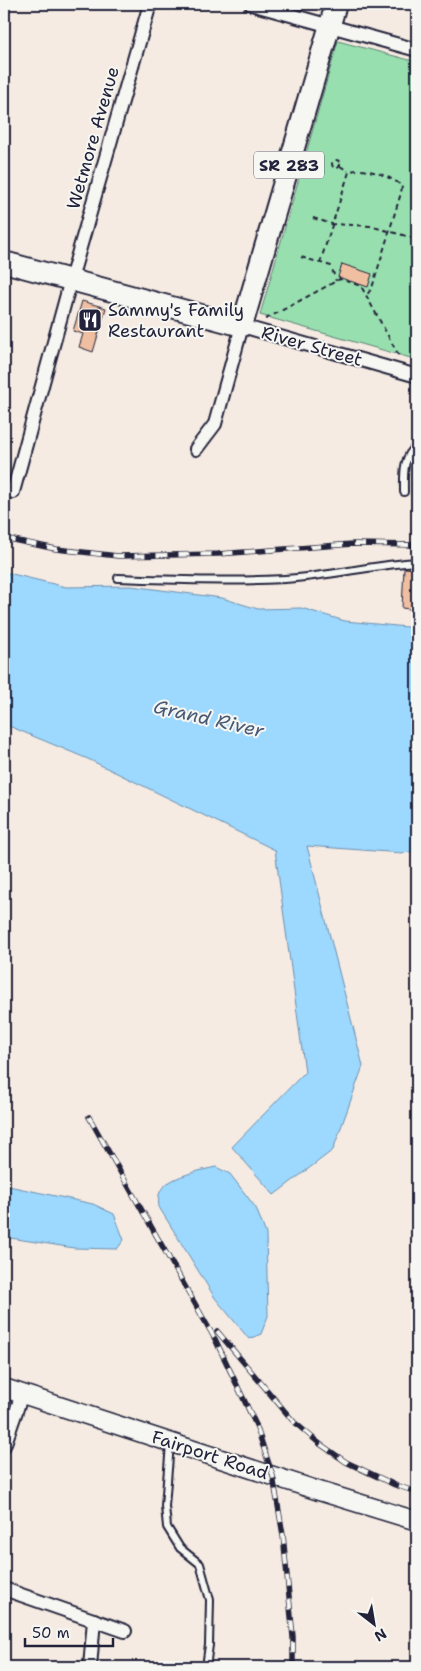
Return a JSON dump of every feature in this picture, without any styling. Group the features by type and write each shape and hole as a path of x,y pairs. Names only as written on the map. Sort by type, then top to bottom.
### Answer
{"main road":[{"name":"SR 283","path":"242,326 336,4"},
{"name":"River Street","path":"4,262 71,282 242,326"}],"street":[{"name":"Wetmore Avenue","path":"13,492 150,4"},
{"path":"251,4 417,50"},
{"path":"196,449 215,424 242,326"},
{"name":"River Street","path":"242,326 417,374"},
{"name":"Fairport Road","path":"4,1388 417,1521"},
{"path":"4,1446 22,1394"},
{"path":"4,1589 125,1631"},
{"path":"90,1667 94,1620"}],"lane":[{"path":"404,492 406,461 417,446"},
{"path":"118,578 175,580 285,579 336,574 395,563 417,562"},
{"path":"170,1443 165,1506 167,1527 180,1548 200,1564 210,1600 209,1645 206,1667"}],"path":[{"path":"340,166 349,172 358,170 382,174 402,186 372,288 366,296"},
{"path":"320,263 349,172"},
{"path":"313,218 332,224 370,226 417,240"},
{"path":"301,257 331,266 336,281"},
{"path":"266,319 340,279 361,286 399,356"}],"green space":[{"path":"338,41 417,62 417,346 414,359 260,315"}],"water":[{"name":"Grand River","path":"4,572 66,587 131,586 222,598 258,609 301,608 345,621 417,628 417,851 402,853 307,846 363,1066 333,1150 274,1195 232,1147 305,1072 275,850 88,759 4,724"},
{"path":"216,1167 230,1174 256,1208 266,1234 268,1316 261,1334 249,1339 215,1298 159,1207 160,1192 168,1183 188,1174"},
{"path":"4,1185 93,1204 114,1214 124,1240 117,1249 74,1248 4,1237"}],"building":[{"path":"342,264 372,274 368,287 338,277"},
{"name":"Sammy's Family Restaurant","path":"82,301 106,308 93,352 79,347 83,334 73,331"},
{"path":"404,568 417,569 417,610 402,608"}],"railway":[{"path":"4,538 56,549 118,556 218,554 353,544 417,545"},
{"path":"89,1117 215,1339 256,1425 273,1476 283,1535 293,1637 293,1667"},
{"path":"217,1331 294,1422 320,1444 346,1462 395,1485 417,1492"}],"place":[{"name":"Sammy's Family Restaurant","path":"90,320"}]}
